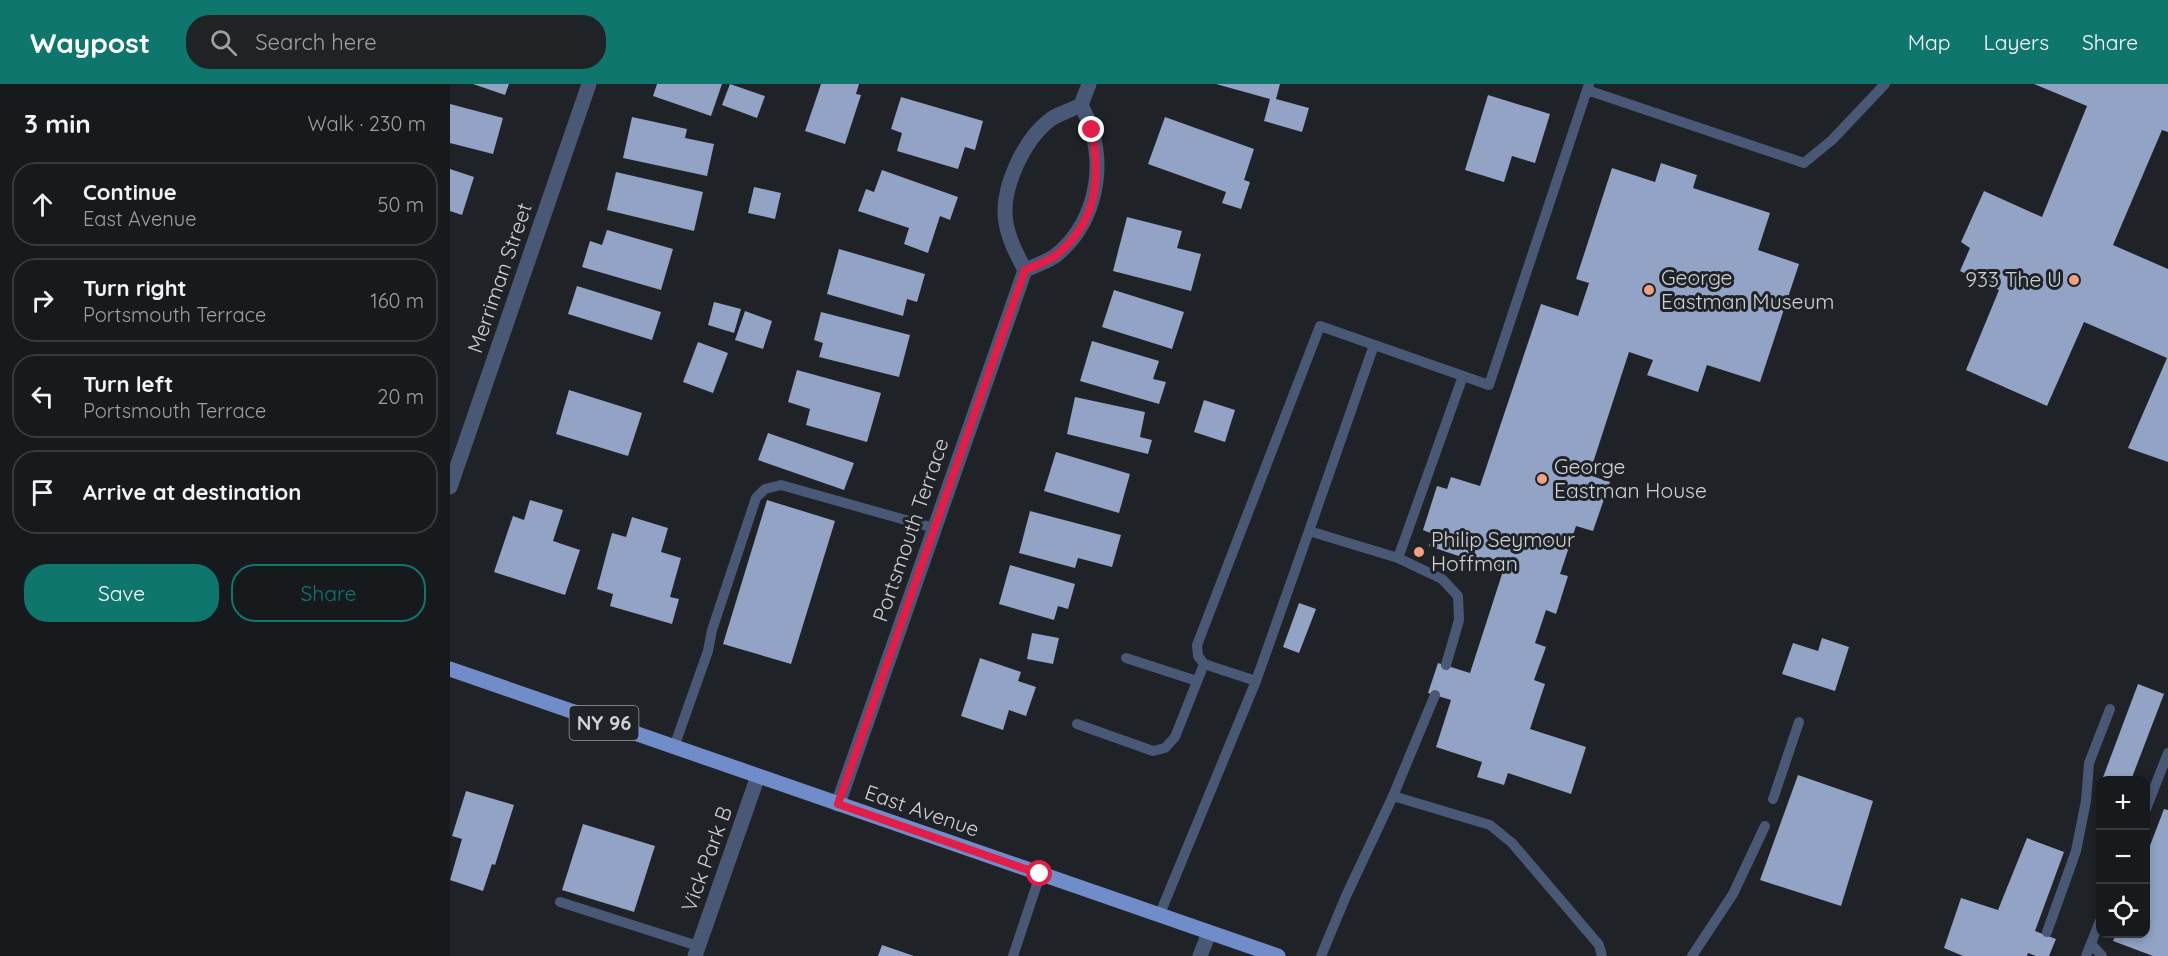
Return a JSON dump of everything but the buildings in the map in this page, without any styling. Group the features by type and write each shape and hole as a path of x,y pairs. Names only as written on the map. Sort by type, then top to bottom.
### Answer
{"main road":[{"name":"East Avenue","path":"450,669 1278,956"}],"street":[{"name":"Merriman Street","path":"450,487 589,84"},
{"path":"1081,105 1092,130 1097,158 1095,189 1088,215 1072,240 1053,257 1025,270 1014,249 1005,221 1006,197 1016,165 1029,142 1052,119 1081,105 1089,84"},
{"name":"Portsmouth Terrace","path":"838,804 1025,270"},
{"name":"Vick Park B","path":"697,951 758,776"},
{"path":"1200,956 1209,933"}],"lane":[{"path":"1256,681 1204,664 1198,656 1197,645 1320,326 1489,385 1588,87 1804,163 1832,140 1884,84"},
{"path":"1159,916 1256,681 1374,345"},
{"path":"1398,558 1463,376"},
{"path":"674,747 708,651 712,630 756,498 765,489 781,485 934,528"},
{"path":"1309,531 1398,558 1442,579 1458,596 1459,620 1446,665"},
{"path":"1126,658 1197,681"},
{"path":"1077,724 1153,750 1165,748 1175,737 1204,664"},
{"path":"1321,956 1346,896 1393,796 1435,695"},
{"path":"2047,932 2076,851 2086,801 2089,763 2110,710"},
{"path":"1773,799 1799,722"},
{"path":"2150,796 2167,757"},
{"path":"1393,796 1490,825 1512,843 1599,945 1602,956"},
{"path":"1692,956 1733,894 1765,826"},
{"path":"1013,956 1040,874"},
{"path":"560,902 697,951"},
{"path":"2086,956 2096,931"},
{"path":"2091,944 2102,956"}],"place":[{"name":"933 The U","path":"2074,280"},
{"name":"George Eastman Museum","path":"1649,290"},
{"name":"George Eastman House","path":"1542,479"},
{"name":"Philip Seymour Hoffman","path":"1419,552"}],"route":[{"path":"1040,874 838,804 1025,270 1053,257 1072,240 1088,215 1095,189 1097,158 1092,130"}]}
